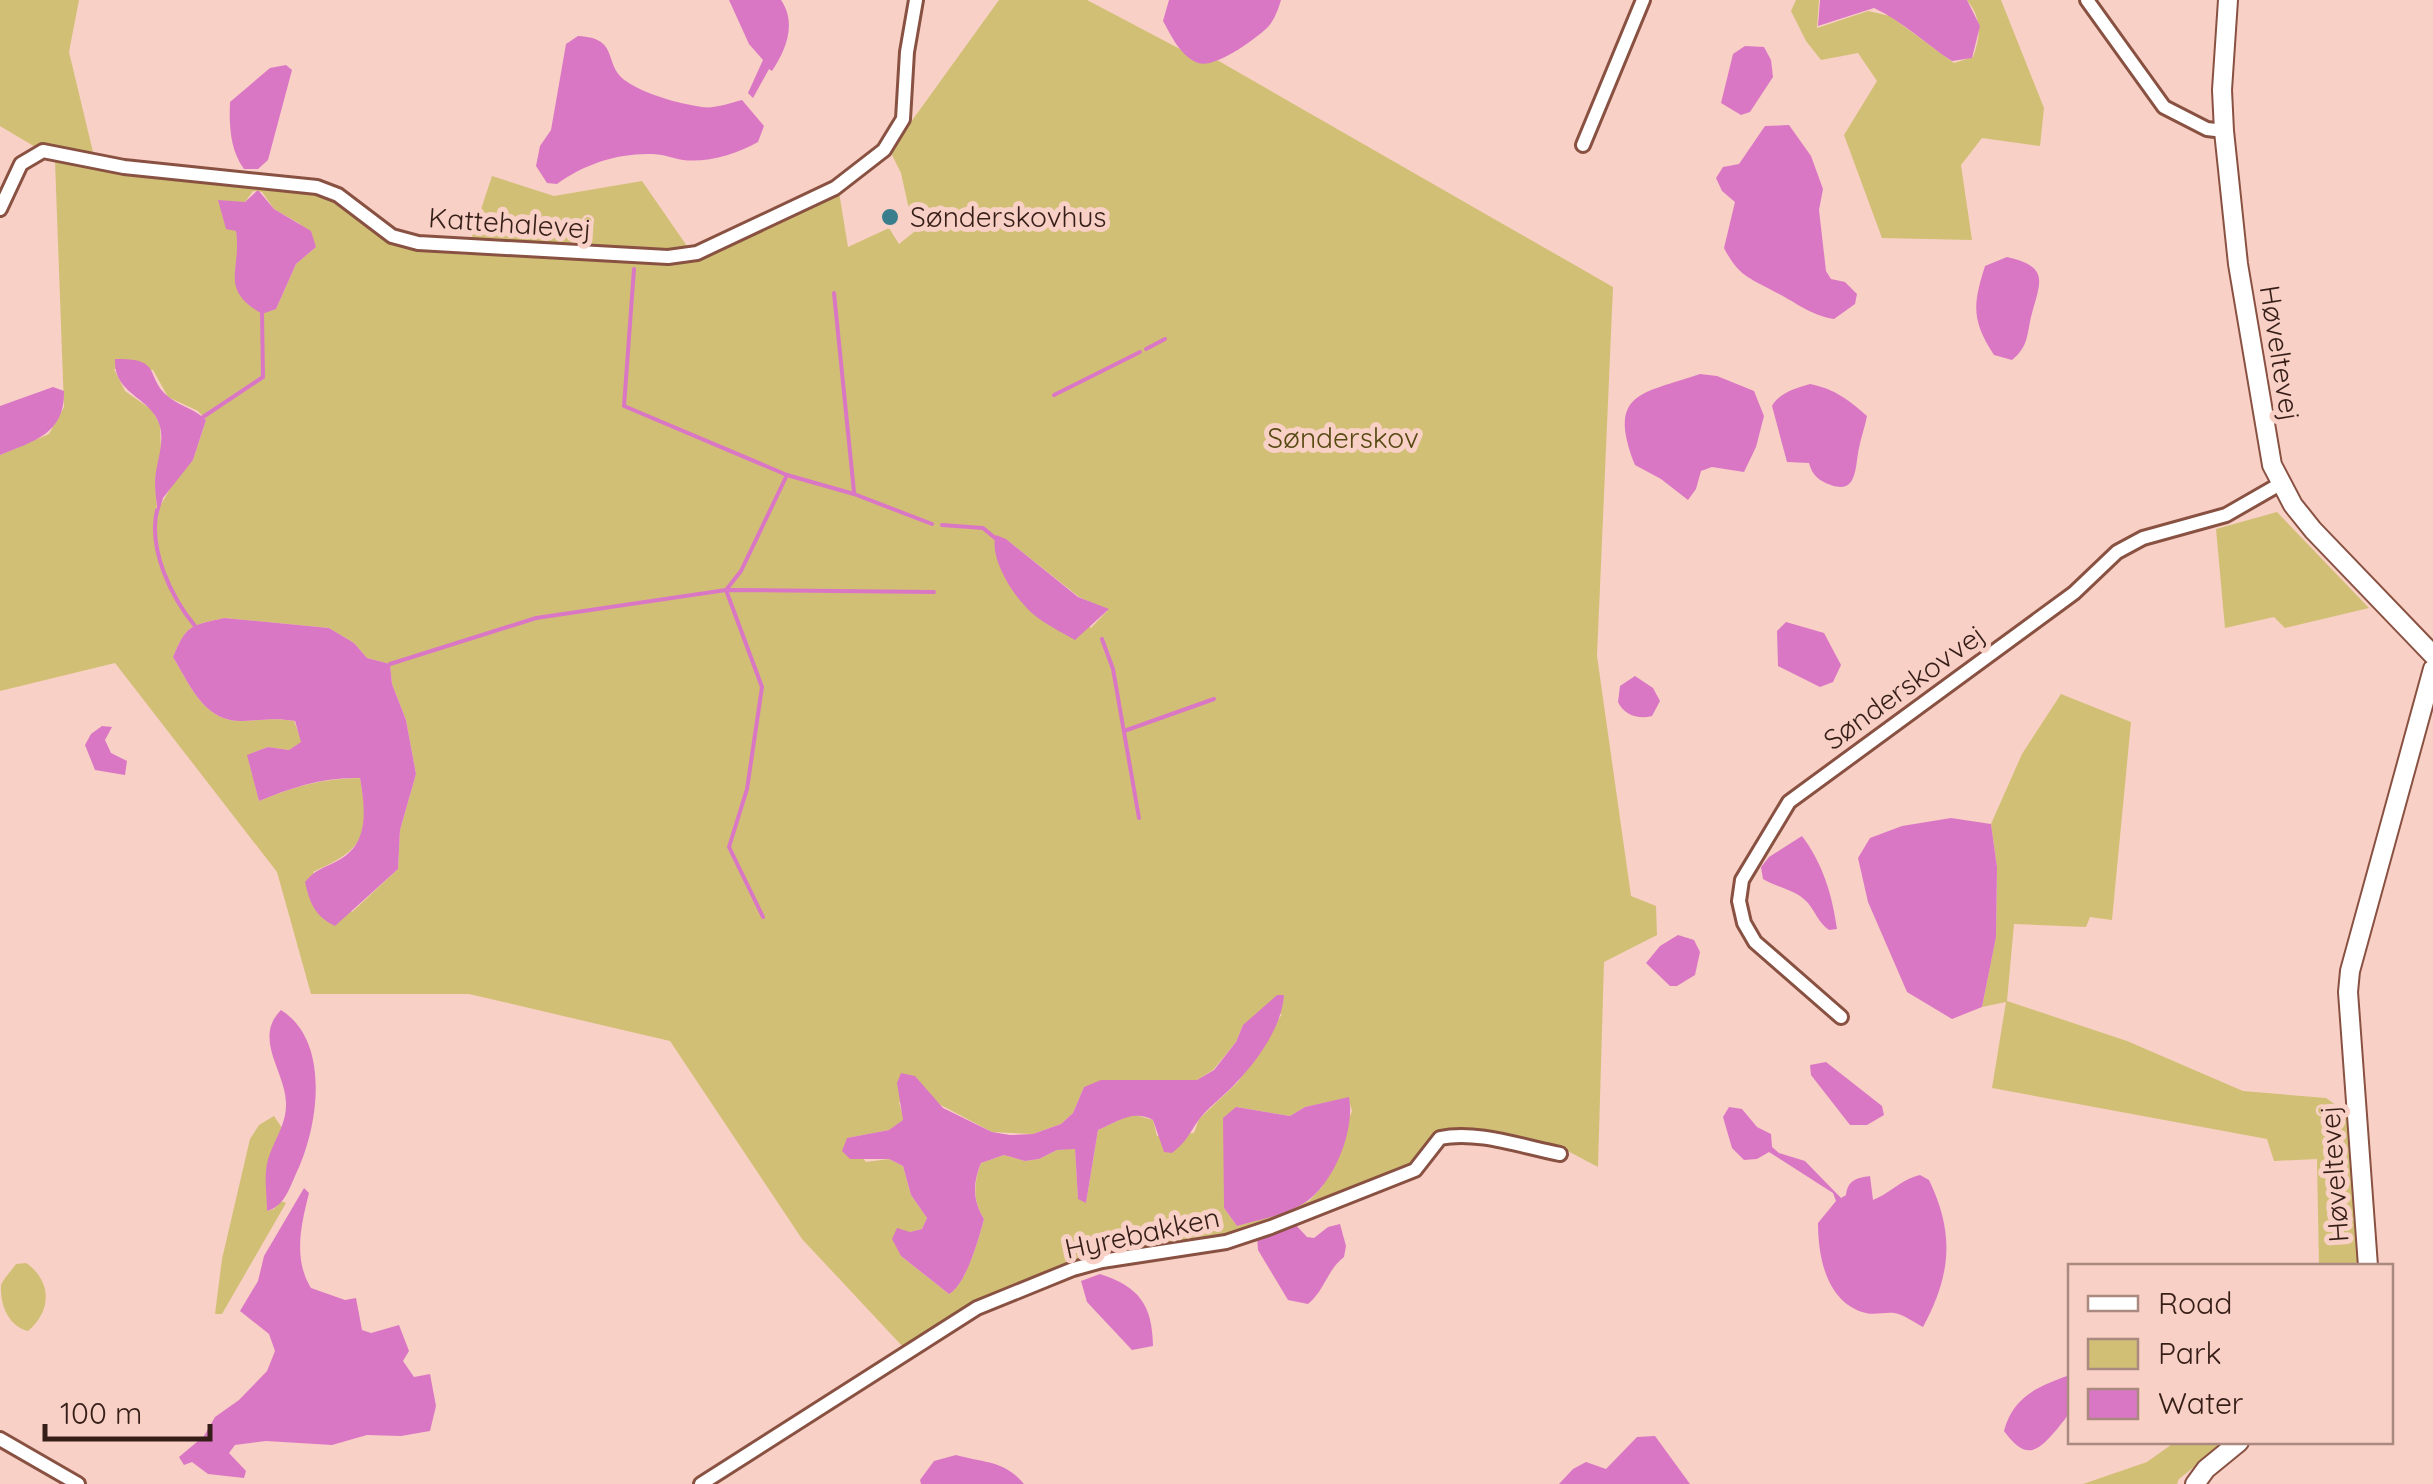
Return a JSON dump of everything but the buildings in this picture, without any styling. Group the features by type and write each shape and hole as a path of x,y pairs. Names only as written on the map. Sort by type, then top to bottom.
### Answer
{"street":[{"name":"Kattehalevej","path":"0,209 21,164 43,151 124,167 317,188 338,194 392,236 418,243 668,257 696,253 835,188 884,150 903,119 907,52 916,0"},
{"path":"1583,146 1643,0"},
{"path":"2087,0 2164,108 2206,129 2224,130"},
{"name":"Høveltevej","path":"2228,0 2222,90 2224,130 2238,264 2265,437 2280,484 2313,530 2433,655"},
{"name":"Sønderskovvej","path":"1841,1017 1756,942 1741,912 1742,880 1789,802 2074,593 2117,552 2143,538 2226,516 2280,484"},
{"name":"Høveltevej","path":"2368,1264 2348,992 2350,971 2433,669"},
{"name":"Hyrebakken","path":"700,1484 977,1308 1073,1269 1226,1242 1272,1227 1415,1170 1440,1138 1452,1135 1560,1154"},
{"path":"0,1439 78,1484"},
{"path":"2195,1484 2206,1469 2237,1444"}],"green space":[{"path":"0,0 79,0 69,52 93,152 37,148 0,126"},
{"name":"Sønderskov","path":"999,0 1087,0 1180,49 1198,63 1217,60 1613,287 1597,656 1631,896 1656,906 1657,935 1604,962 1598,1167 1562,1148 1438,1135 1409,1169 1212,1242 1072,1265 904,1348 802,1239 670,1041 469,994 311,994 277,872 115,663 0,691 0,455 49,434 64,407 55,161 197,182 328,194 377,234 466,255 492,176 554,196 642,181 696,259 839,192 848,247 889,228 899,244 914,232 901,173 890,151","holes":["253,191 262,192 274,209 300,224 316,247 296,264 276,309 239,249 236,230 227,228 224,220 237,203 245,202","114,369 153,370 168,397 198,411 206,420 193,460 157,511 155,479 161,453 160,425 152,410 125,391","1006,539 1079,597 1108,610 1091,628","224,618 329,628 354,643 367,658 390,664 416,774 400,830 398,869 352,912 313,872 344,855 360,837 364,813 360,778 308,784 259,801 248,755 268,747 289,750 302,742 294,721 226,719 198,698 173,657 186,632","1282,1014 1238,1082 1199,1119 1194,1133 1157,1136 1153,1120 1132,1114 1098,1130 1086,1203 1078,1198 1075,1148 1057,1150 1039,1159 1025,1161 1004,1155 981,1163 975,1191 984,1219 971,1260 955,1289 949,1294 901,1256 910,1232 922,1229 927,1218 911,1195 903,1166 889,1159 866,1162 848,1138 889,1130 904,1120 899,1102 935,1102 992,1132 1033,1134 1061,1124 1073,1113 1084,1087 1143,1080 1197,1080 1213,1070 1236,1042 1243,1025 1255,1017","1348,1098 1352,1111 1322,1187 1309,1201 1237,1226 1224,1208 1236,1107 1290,1116 1305,1107"]},
{"path":"1796,0 1819,0 1817,28 1868,11 1890,16 1954,63 1973,57 1978,41 1978,21 1967,0 2001,0 2044,108 2040,146 1982,138 1961,165 1972,240 1882,238 1844,135 1877,81 1858,53 1821,60 1791,11"},
{"path":"2277,512 2369,608 2285,628 2274,617 2225,628 2216,529"},
{"path":"2061,694 2131,722 2112,920 2090,917 2086,927 2014,924 2007,1001 2127,1041 2243,1091 2326,1098 2349,1114 2358,1264 2319,1264 2317,1159 2274,1161 2267,1139 1992,1088 2006,1002 1982,1007 1996,936 1997,867 1991,824 2022,754"},
{"path":"274,1116 282,1128 267,1166 267,1211 281,1201 286,1203 222,1314 215,1314 222,1259 250,1139 259,1125"},
{"path":"26,1263 41,1278 46,1296 41,1314 28,1331 11,1320 1,1293 2,1282 16,1264"},
{"path":"2172,1444 2223,1444 2177,1484 2083,1484 2147,1462"}],"water":[{"path":"729,0 781,0 786,9 789,27 782,54 753,98 748,93 763,60 749,44"},
{"path":"1169,0 1281,0 1272,22 1261,33 1234,52 1205,64 1186,55 1169,32 1163,21"},
{"path":"1820,0 1967,0 1980,26 1972,58 1952,61 1874,8 1818,26"},
{"path":"578,36 600,41 619,74 652,94 707,107 742,100 764,126 758,142 712,159 683,160 652,154 614,158 578,171 557,184 547,183 536,166 540,146 551,130 566,44"},
{"path":"1745,46 1764,47 1773,77 1750,112 1741,115 1721,103 1733,54"},
{"path":"286,65 292,70 268,160 258,169 244,169 233,146 230,102 270,68"},
{"path":"1789,125 1811,156 1823,189 1819,210 1826,271 1831,279 1845,282 1857,294 1855,304 1834,319 1811,312 1746,276 1724,248 1735,202 1722,191 1716,178 1723,167 1739,164 1765,126"},
{"path":"258,190 274,209 311,231 316,247 296,264 276,309 262,314 248,305 236,287 236,231 226,229 218,200 245,202"},
{"path":"2007,257 2031,266 2039,278 2026,340 2012,360 1994,355 1981,332 1976,312 1985,266"},
{"path":"115,359 147,365 170,398 206,420 193,460 163,498 158,515 158,421 119,380"},
{"path":"1700,374 1717,376 1754,391 1764,416 1744,472 1712,467 1701,471 1688,500 1635,465 1625,422 1635,399"},
{"path":"1810,384 1841,396 1867,416 1854,477 1846,486 1823,482 1809,463 1787,462 1772,406 1783,394"},
{"path":"53,387 64,391 63,406 53,426 35,440 0,455 0,406"},
{"path":"996,535 1078,597 1109,609 1075,640 1043,621 1026,607 1005,578 996,555"},
{"path":"224,618 329,628 354,643 367,658 390,664 416,774 400,830 398,869 335,926 314,909 305,882 316,871 349,853 356,844 364,813 360,778 308,784 259,801 247,755 268,747 289,750 301,742 295,721 239,721 216,714 198,698 173,657 191,628"},
{"path":"1786,622 1824,633 1841,665 1833,682 1820,687 1778,666 1777,631"},
{"path":"1635,676 1653,688 1660,701 1652,716 1632,715 1618,702 1620,686"},
{"path":"102,726 112,727 105,740 111,753 127,761 125,775 95,770 85,745"},
{"path":"1951,818 1991,824 1997,867 1996,937 1982,1007 1952,1019 1907,992 1868,902 1858,858 1870,838 1902,826"},
{"path":"1802,836 1826,880 1837,929 1825,927 1798,895 1763,879 1761,867 1769,857"},
{"path":"1678,935 1694,940 1700,952 1695,975 1670,986 1646,963 1660,946"},
{"path":"1277,995 1284,995 1282,1007 1260,1054 1172,1153 1164,1152 1153,1120 1146,1117 1125,1118 1098,1130 1086,1203 1078,1199 1075,1149 1057,1150 1039,1159 1025,1161 1004,1155 981,1163 975,1191 984,1219 966,1271 949,1294 901,1256 892,1239 897,1228 910,1232 922,1229 927,1218 911,1195 903,1166 889,1159 850,1159 842,1151 847,1138 889,1130 903,1120 897,1083 901,1073 915,1076 943,1108 992,1132 1033,1134 1061,1124 1073,1113 1084,1087 1101,1080 1197,1080 1214,1070 1236,1042 1243,1025"},
{"path":"281,1010 297,1024 308,1043 316,1088 303,1157 281,1202 267,1211 267,1164 284,1121 286,1105 270,1044 273,1021"},
{"path":"1826,1062 1882,1106 1884,1115 1867,1125 1850,1125 1811,1075 1810,1065"},
{"path":"1349,1097 1349,1123 1342,1152 1320,1189 1295,1208 1237,1226 1224,1208 1223,1118 1236,1107 1290,1116 1305,1107"},
{"path":"1729,1107 1742,1109 1757,1127 1771,1134 1772,1147 1805,1161 1841,1198 1851,1183 1865,1177 1870,1176 1873,1200 1913,1177 1920,1175 1929,1180 1943,1218 1946,1254 1939,1290 1923,1327 1898,1314 1862,1312 1840,1298 1826,1275 1818,1236 1818,1223 1836,1201 1833,1193 1769,1152 1757,1159 1744,1160 1732,1148 1723,1117"},
{"path":"304,1188 309,1193 301,1229 300,1254 305,1277 311,1288 345,1300 356,1298 362,1330 371,1333 399,1325 409,1351 403,1361 414,1377 430,1374 436,1406 430,1431 401,1436 367,1435 332,1445 266,1441 235,1445 229,1453 246,1471 244,1478 208,1474 192,1462 184,1465 179,1457 204,1436 215,1417 239,1400 267,1371 275,1351 269,1334 240,1311 258,1281 264,1256"},
{"path":"1294,1223 1307,1237 1314,1238 1328,1227 1340,1224 1346,1246 1344,1257 1308,1304 1288,1300 1258,1250 1257,1237"},
{"path":"1100,1274 1125,1285 1141,1299 1150,1319 1153,1346 1132,1350 1087,1302 1081,1281"},
{"path":"2068,1376 2068,1413 2051,1437 2037,1448 2025,1450 2004,1431 2020,1401"},
{"path":"1655,1436 1690,1484 1559,1484 1586,1462 1606,1469 1637,1437"},
{"path":"956,1455 1001,1466 1024,1484 921,1484 934,1461"}],"waterway":[{"path":"634,269 624,406 787,475"},
{"path":"834,293 854,492"},
{"path":"203,417 263,377 262,314"},
{"path":"1146,349 1165,339"},
{"path":"1054,395 1140,352"},
{"path":"763,917 729,847 747,789 762,687 726,590 741,571 787,475 854,494 932,524"},
{"path":"157,510 156,540 164,572 195,626"},
{"path":"942,525 983,528 995,538"},
{"path":"390,664 536,618 726,590 934,592"},
{"path":"1102,639 1113,669 1139,818"},
{"path":"1124,731 1214,699"}],"place":[{"name":"Sønderskovhus","path":"890,217"}]}
